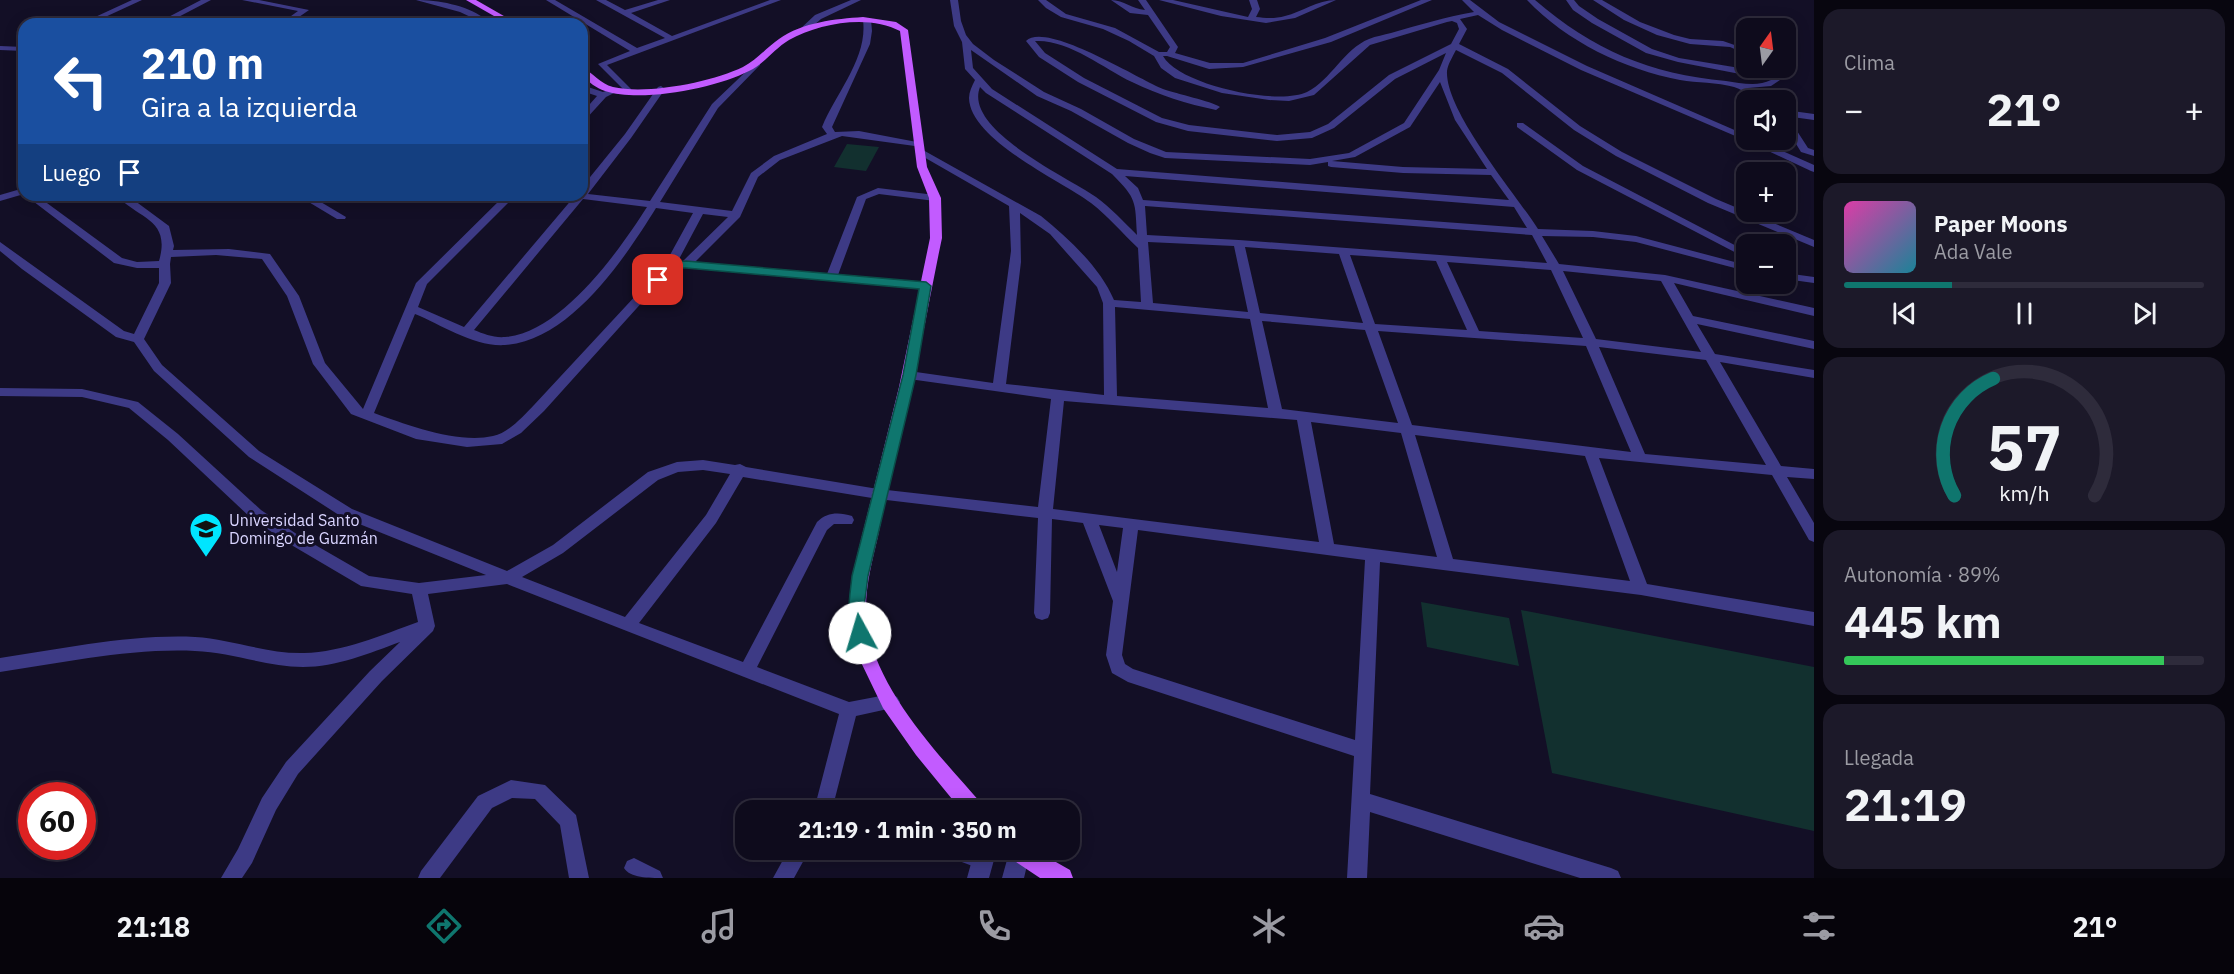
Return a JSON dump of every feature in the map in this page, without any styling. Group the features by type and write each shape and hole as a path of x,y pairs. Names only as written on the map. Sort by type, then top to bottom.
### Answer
{"main road":[{"path":"470,0 503,18"},
{"path":"588,76 602,86 614,91 661,89 723,78 757,63 784,39 803,30 867,20 896,25 906,32 922,166 935,198 936,238 909,375 878,494 860,576 856,607 860,633 872,667 891,702 965,800"},
{"path":"1032,860 1062,878"}],"street":[{"path":"98,18 138,0"},
{"path":"171,18 207,0"},
{"path":"246,0 305,10 293,18"},
{"path":"420,0 463,10 477,18"},
{"path":"550,0 580,18"},
{"path":"600,0 671,38"},
{"path":"628,91 602,64 777,0"},
{"path":"803,30 818,17 857,0"},
{"path":"954,0 955,17 966,41 969,69 989,92 1115,172 1134,190 1140,203 1147,306"},
{"path":"1042,0 1050,9 1071,18 1107,27 1157,54 1170,54 1209,66 1243,65 1328,40 1428,0"},
{"path":"1115,0 1133,11 1150,13"},
{"path":"1142,0 1174,46 1170,54"},
{"path":"1163,0 1251,19 1282,20 1332,0"},
{"path":"1251,19 1256,9 1253,0"},
{"path":"1466,0 1478,13 1553,53 1630,89 1736,134"},
{"path":"1531,0 1576,35 1625,63 1653,72 1734,84 1769,85 1774,82 1775,78"},
{"path":"1570,0 1576,8 1594,21 1648,51 1678,60 1736,70"},
{"path":"1597,0 1628,19 1659,32 1683,40 1736,47"},
{"path":"624,13 661,1"},
{"path":"1157,54 1161,65 1170,71 1214,89 1239,95 1291,98 1307,96 1368,42 1451,17 1478,13"},
{"path":"1311,162 1353,155 1407,125 1443,70 1463,29 1460,22 1451,17"},
{"path":"388,18 432,18"},
{"path":"833,135 827,127 865,47 869,31 867,20"},
{"path":"588,23 636,51"},
{"path":"1216,107 1188,102 1169,95 1069,46 1045,39 1034,38 1030,41 1042,55 1081,80 1159,120 1188,128 1277,138 1312,135 1331,126 1392,77 1455,45"},
{"path":"966,41 1047,98 1078,111 1149,151 1183,157 1311,162 1403,170 1492,172"},
{"path":"1455,45 1505,71 1577,128 1619,154 1713,201 1814,244"},
{"path":"0,48 18,49"},
{"path":"411,308 466,332 502,341 534,335 566,313 606,272 690,148 711,111 757,63"},
{"path":"1443,70 1451,103 1492,172 1517,204 1554,267 1590,342 1640,458"},
{"path":"979,80 972,98 976,114 1017,152 1045,172 1091,198 1142,243 1239,243 1554,267 1665,278 1814,312"},
{"path":"1734,84 1746,90"},
{"path":"588,185 628,136 661,89"},
{"path":"588,90 603,95"},
{"path":"588,111 603,95 614,91"},
{"path":"1796,115 1814,117"},
{"path":"1520,125 1580,168 1736,250"},
{"path":"686,264 696,257 736,215 751,180 764,166 833,135 860,134 920,149 1037,218 1054,231 1102,286 1109,303 1111,400"},
{"path":"1796,137 1804,150 1814,153"},
{"path":"1773,150 1814,169"},
{"path":"1115,172 1517,204"},
{"path":"832,276 862,197 878,191 935,198"},
{"path":"0,198 18,193"},
{"path":"588,196 736,215"},
{"path":"38,201 118,261 137,265 202,251 244,252 266,256 293,296 319,364 356,411 406,431 439,439 467,442 497,441 516,430 670,265 699,211"},
{"path":"129,201 165,228 169,246 165,259 165,283 154,310 138,339"},
{"path":"313,201 341,217"},
{"path":"366,416 422,283 438,264 505,201"},
{"path":"466,332 575,201"},
{"path":"1140,203 1533,232 1593,234 1636,239 1736,265"},
{"path":"999,388 1018,246 1018,225 1014,206"},
{"path":"1239,243 1276,412"},
{"path":"0,245 26,267 120,334 138,339 159,368 254,454 347,513 849,710 891,702"},
{"path":"1344,251 1407,430 1447,565"},
{"path":"1440,258 1474,333"},
{"path":"670,265 686,264 926,286"},
{"path":"1796,277 1814,280"},
{"path":"1665,278 1814,536"},
{"path":"1109,303 1371,327 1590,342 1711,357 1814,374"},
{"path":"1687,318 1814,345"},
{"path":"909,375 1058,396 1276,412 1640,458 1814,474"},
{"path":"0,393 82,393 133,405 173,437 256,514 293,539 366,582 419,590 508,578 558,549 653,476 677,467 703,465 740,469 878,494 1641,589 1814,619"},
{"path":"1042,613 1045,513 1058,396"},
{"path":"1303,416 1328,550"},
{"path":"1590,451 1641,589"},
{"path":"628,625 711,519 740,469"},
{"path":"747,670 822,526 828,520 837,518 847,520"},
{"path":"1089,519 1121,603"},
{"path":"1131,524 1114,655 1118,668 1123,672 1363,751"},
{"path":"1357,878 1373,556"},
{"path":"419,590 427,626"},
{"path":"0,665 126,647 196,644 251,654 304,660 357,651 427,626"},
{"path":"231,878 245,856 269,804 292,768 376,676 427,626"},
{"path":"831,800 849,710"},
{"path":"428,878 485,802 511,789 539,791 569,821 579,878"},
{"path":"1361,800 1611,878"},
{"path":"783,878 794,860"},
{"path":"1013,878 1016,860"},
{"path":"634,868 653,878"}],"green space":[{"path":"847,144 879,147 866,171 834,167"},
{"path":"1421,602 1509,618 1519,666 1427,647"},
{"path":"1521,610 1814,667 1814,831 1552,773"}],"place":[{"name":"Universidad Santo Domingo de Guzmán","path":"206,558"}],"route":[{"path":"658,280 670,265 686,264 926,286 909,375 878,494 860,576 856,607 860,633"}]}
